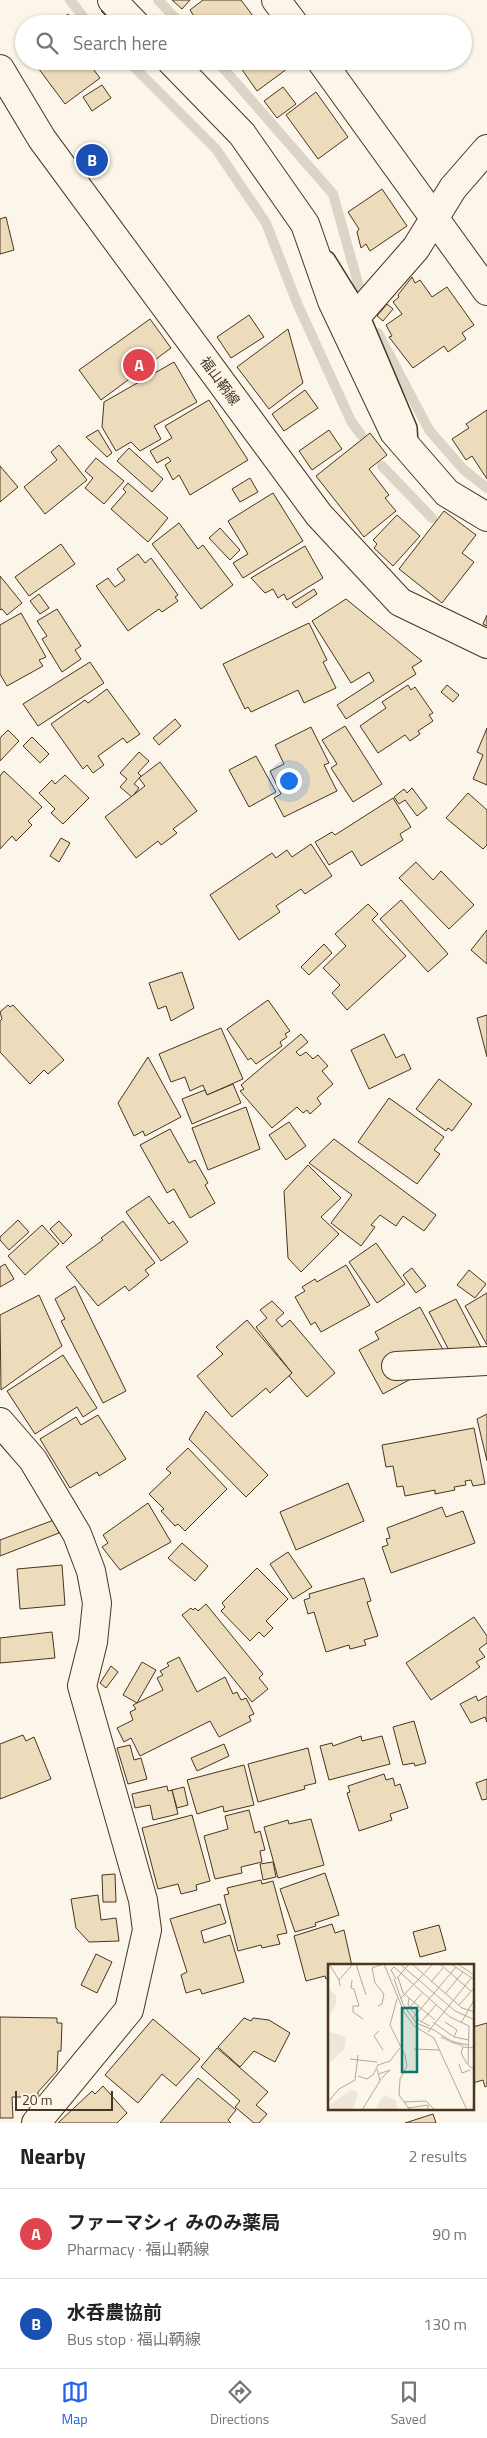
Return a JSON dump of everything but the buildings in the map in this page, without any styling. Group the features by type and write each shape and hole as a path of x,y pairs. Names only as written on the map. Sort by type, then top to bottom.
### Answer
{"street":[{"path":"112,0 126,15"},
{"path":"276,0 287,15"},
{"name":"福山鞆線","path":"0,69 42,139 319,515 400,602 487,644"},
{"path":"180,70 242,134 305,224 332,301 394,432 447,493 487,517"},
{"path":"328,70 487,291"},
{"path":"360,312 416,248 453,188 487,149"},
{"path":"396,1366 487,1361"},
{"path":"0,1422 33,1460 77,1534 91,1571 97,1603 93,1642 82,1686 143,1900 147,1930 129,2010 36,2123"}],"lane":[{"path":"305,224 360,312 409,428 410,451"}],"waterway":[{"path":"70,0 82,15"},
{"path":"158,0 172,15"},
{"path":"137,70 216,149 266,223 297,303 351,421 361,435"},
{"path":"225,70 333,194 361,294"},
{"path":"378,333 429,430 464,470 487,488"},
{"path":"382,466 432,518"}],"place":[{"name":"水呑農協前","path":"92,160"},
{"name":"ファーマシィ みのみ薬局","path":"139,365"}]}
